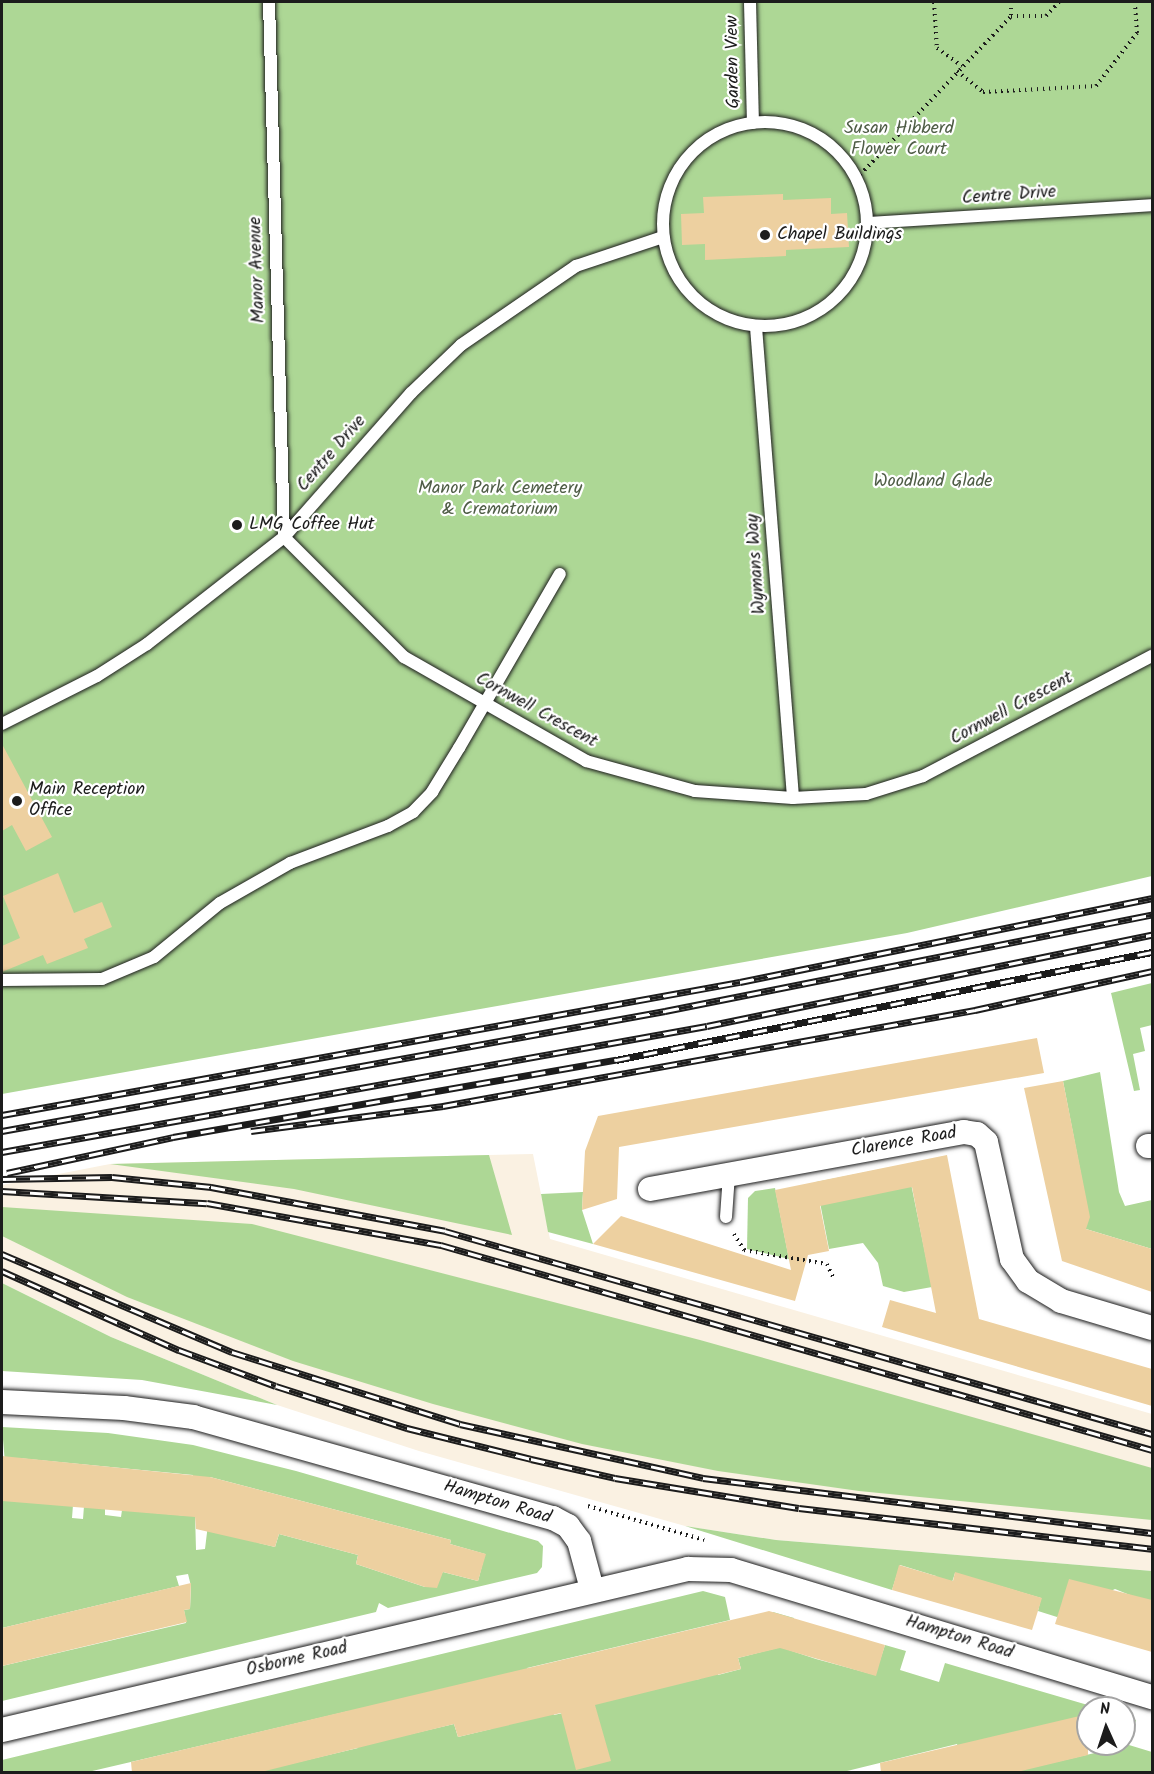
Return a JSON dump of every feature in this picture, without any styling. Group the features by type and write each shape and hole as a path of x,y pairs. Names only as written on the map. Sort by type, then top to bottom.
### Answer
{"street":[{"name":"Clarence Road","path":"650,1189 964,1132 977,1134 986,1142 1012,1259 1028,1281 1060,1301 1152,1328"},
{"name":"Hampton Road","path":"2,1402 124,1408 194,1417 552,1518 568,1526 579,1541 592,1589 688,1569 731,1570 1152,1696"},
{"name":"Osborne Road","path":"2,1731 592,1589"}],"lane":[{"name":"Manor Avenue","path":"269,2 284,537"},
{"name":"Garden View","path":"750,2 753,123"},
{"path":"753,123 783,124 810,132 834,149 856,178 867,223 863,255 851,280 834,301 784,325 756,327 729,320 698,301 670,264 663,237 664,205 675,175 695,149 722,131 753,123"},
{"name":"Centre Drive","path":"867,223 1152,205"},
{"name":"Centre Drive","path":"2,724 97,676 147,644 284,537 411,393 461,345 576,267 663,237"},
{"name":"Wymans Way","path":"756,327 793,798"},
{"name":"Cornwell Crescent","path":"284,537 404,657 484,705 586,761 695,791 793,798 866,794 923,776 1152,656"},
{"path":"2,980 102,979 154,957 220,903 290,863 388,826 413,812 432,792 560,574"},
{"path":"726,1217 729,1174"}],"path":[{"path":"934,2 937,48 962,66"},
{"path":"856,178 1011,16 1011,2"},
{"path":"1011,16 1046,16 1059,2"},
{"path":"957,71 983,92 1096,86 1137,33 1135,2"},
{"path":"726,1217 744,1250 827,1264 832,1277"},
{"path":"578,1503 708,1541"}],"shaded area":[{"path":"533,1154 550,1239 1152,1414 1152,1571 776,1540 685,1526 419,1451 277,1405 111,1337 2,1283 2,1185 110,1164"}],"green space":[{"name":"Manor Park Cemetery & Crematorium","path":"2,2 1152,2 1152,876 907,933 2,1094"},
{"path":"1152,983 1152,1025 1140,1028 1145,1051 1133,1054 1140,1090 1134,1091 1111,993"},
{"path":"1100,1072 1119,1192 1125,1206 1152,1200 1152,1249 1086,1229 1086,1201 1063,1081"},
{"path":"489,1155 512,1235 294,1189 110,1164"},
{"path":"907,1164 932,1287 904,1292 883,1286 878,1263 863,1243 829,1249 816,1182"},
{"path":"775,1188 789,1259 747,1249 748,1198 755,1191"},
{"path":"583,1192 582,1210 593,1244 548,1232 541,1194"},
{"path":"2,1207 252,1224 700,1340 1152,1468 1152,1520 859,1491 718,1471 582,1444 433,1404 293,1361 127,1297 2,1236"},
{"path":"2,1283 111,1337 277,1405 142,1380 2,1371"},
{"path":"2,1427 108,1433 193,1445 296,1471 538,1541 543,1546 542,1567 537,1573 388,1608 379,1603 376,1612 2,1701 2,1666 186,1623 184,1610 190,1609 191,1586 188,1574 176,1576 179,1586 2,1628 2,1501 8,1500","holes":["18,1458 193,1475 189,1516 122,1510 121,1517 105,1515 105,1508 84,1506 83,1519 72,1518 73,1505","210,1477 451,1540 450,1544 485,1554 478,1581 443,1572 425,1587 356,1564 358,1555 279,1534 275,1547 259,1543 209,1516 205,1549 196,1550 195,1512"]},
{"path":"685,1526 776,1540 1152,1571 1152,1604 1115,1589 1057,1617 1038,1611 1041,1598 955,1573 945,1604 936,1576 900,1565 892,1590"},
{"path":"703,1591 725,1597 730,1620 527,1668 554,1715 581,1709 578,1695 700,1679 715,1663 718,1675 741,1669 738,1658 781,1647 773,1612 794,1618 789,1650 816,1659 875,1675 885,1645 906,1651 900,1670 939,1682 945,1663 1076,1702 1076,1720 964,1772 957,1744 843,1772 256,1772 358,1748 349,1711 88,1772 2,1772 2,1760","holes":["520,1671 491,1729 458,1737 454,1724 407,1735"]},
{"path":"1136,1747 1152,1752 1152,1772 1013,1772 1082,1756 1136,1756"}],"building":[{"name":"Chapel Buildings","path":"783,194 783,200 831,198 831,214 847,213 849,247 786,250 786,256 705,260 705,244 682,245 681,214 704,213 703,197"},
{"name":"Main Reception Office","path":"2,744 52,837 26,851 12,825 2,831"},
{"path":"58,873 74,913 102,902 112,927 84,939 88,948 47,964 43,955 2,972 2,946 20,938 3,896"},
{"path":"1037,1038 1044,1073 619,1147 617,1199 582,1210 585,1151 598,1116"},
{"path":"1063,1081 1090,1217 1086,1229 1152,1249 1152,1292 1062,1261 1024,1088"},
{"path":"947,1155 979,1319 1152,1369 1152,1406 882,1327 890,1300 936,1313 912,1187 820,1206 829,1251 808,1255 795,1301 593,1244 621,1216 791,1270 775,1190"},
{"path":"2,1456 210,1477 451,1540 450,1544 486,1554 478,1581 443,1572 437,1588 425,1587 356,1564 358,1555 279,1534 275,1547 196,1529 195,1517 2,1501"},
{"path":"899,1565 953,1581 955,1572 1042,1598 1032,1630 892,1590"},
{"path":"1069,1579 1152,1600 1152,1652 1055,1624"},
{"path":"191,1583 190,1609 184,1610 187,1622 2,1666 2,1628"},
{"path":"769,1611 885,1645 876,1676 780,1648 738,1658 741,1669 595,1705 611,1761 576,1770 561,1713 458,1737 454,1724 257,1773 132,1773 131,1762"},
{"path":"1076,1717 1076,1756 1084,1756 1013,1773 881,1773 880,1763"}],"railway":[{"path":"2,1115 740,982 1152,898"},
{"path":"2,1131 665,1011 1152,915"},
{"path":"2,1152 707,1026 1152,935"},
{"path":"7,1173 173,1137 616,1060 1152,952"},
{"path":"251,1131 443,1106 975,1010 1152,971"},
{"path":"2,1179 112,1177 211,1187 445,1231 1152,1434"},
{"path":"2,1191 207,1203 441,1245 1152,1450"},
{"path":"2,1254 232,1352 460,1424 703,1478 1152,1533"},
{"path":"2,1271 179,1350 276,1386 407,1428 531,1459 615,1478 799,1508 1152,1549"}],"place":[{"name":"Chapel Buildings","path":"765,235"},
{"name":"LMG Coffee Hut","path":"237,525"},
{"name":"Main Reception Office","path":"17,801"}],"park label":[{"name":"Susan Hibberd Flower Court","path":"899,140"},
{"name":"Woodland Glade","path":"933,482"}]}
